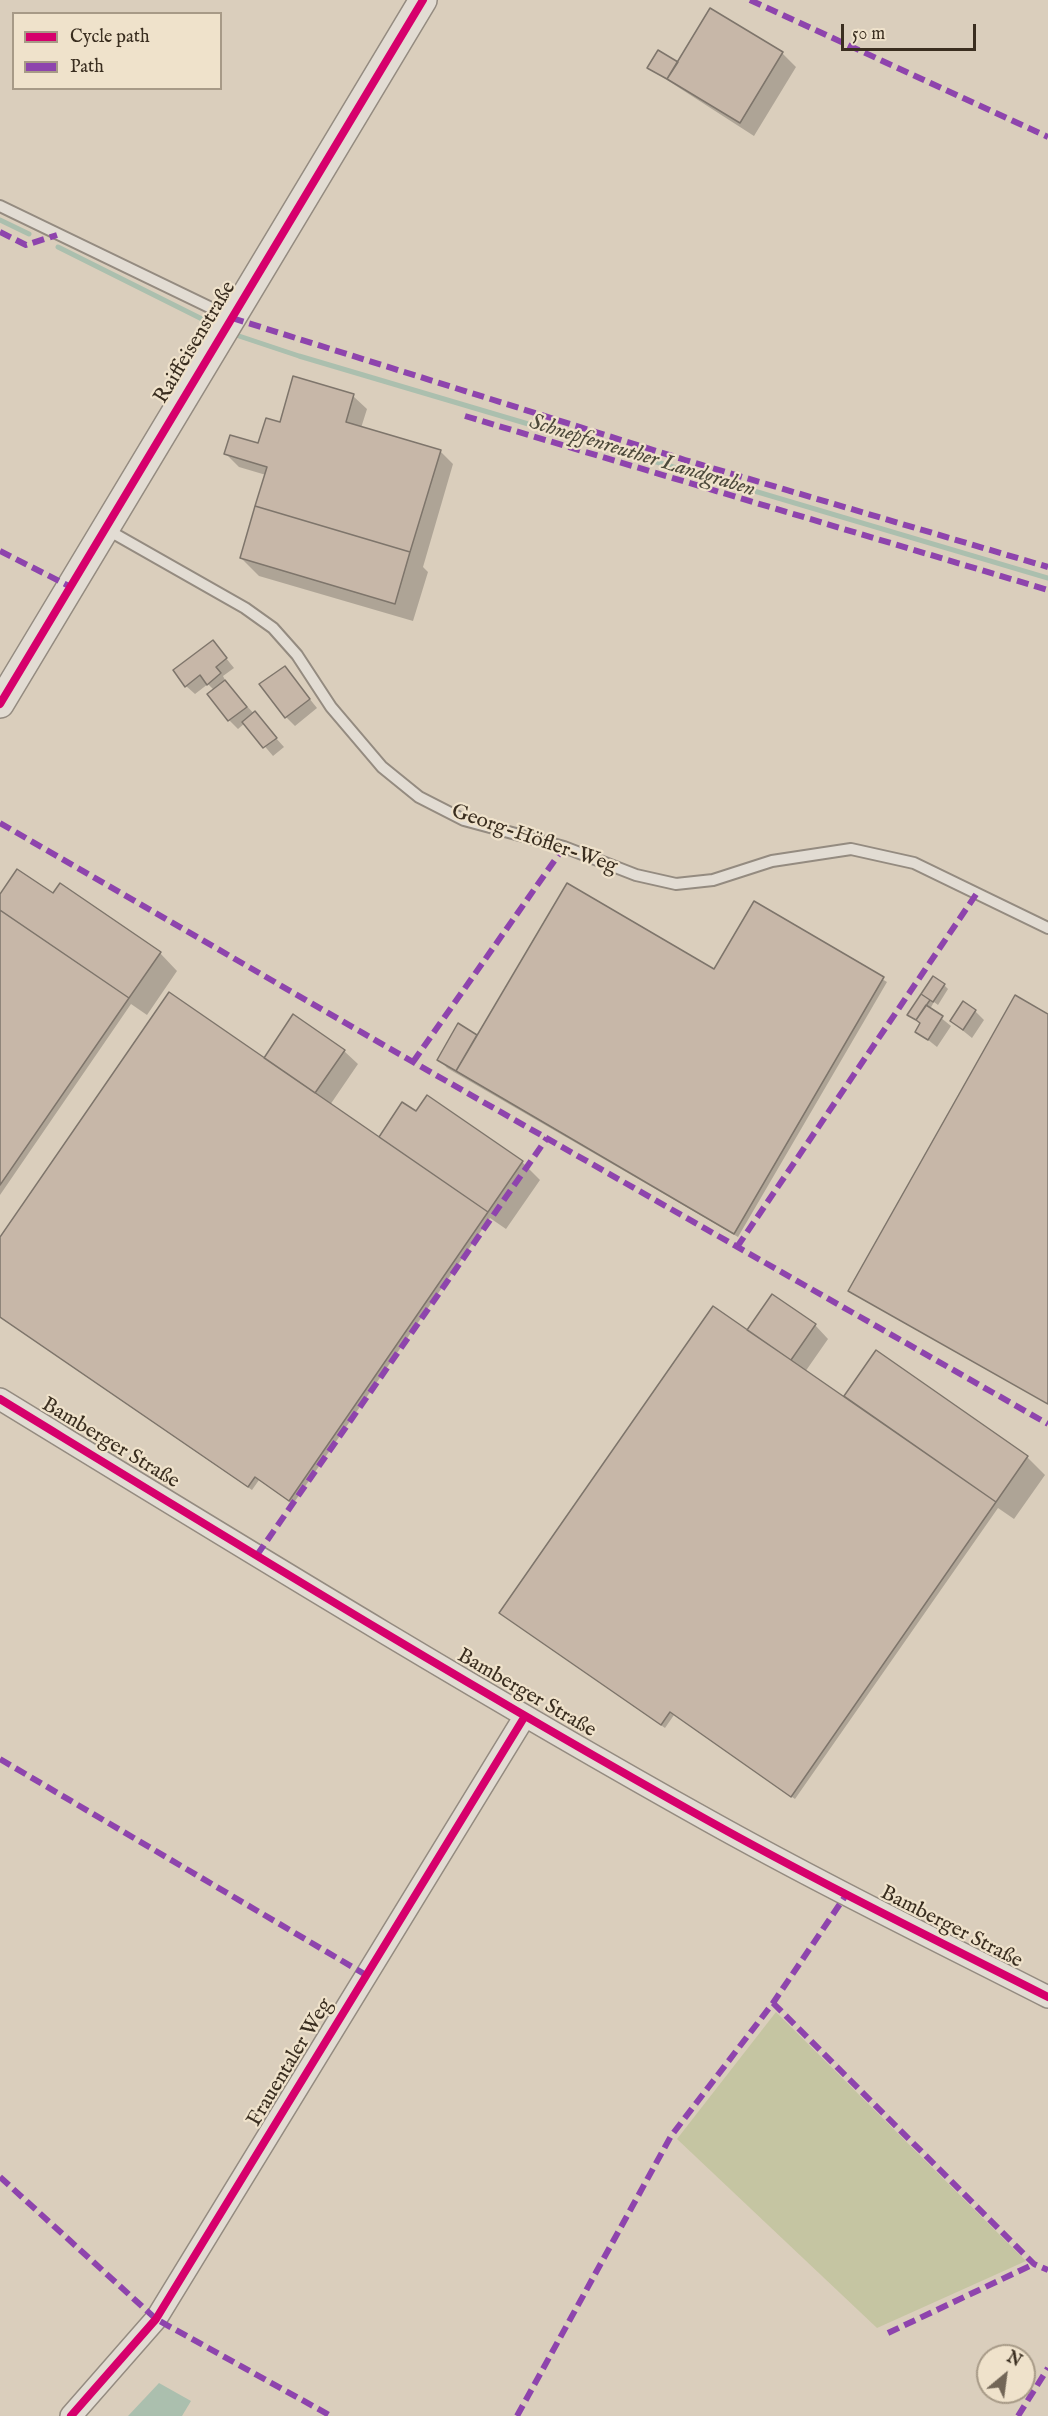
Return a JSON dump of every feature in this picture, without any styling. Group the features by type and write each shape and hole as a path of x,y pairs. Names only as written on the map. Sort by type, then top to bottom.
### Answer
{"street":[{"name":"Raiffeisenstraße","path":"0,704 423,0"},
{"name":"Bamberger Straße","path":"0,1399 525,1716 846,1895 1048,1997"},
{"name":"Frauentaler Weg","path":"71,2416 156,2319 525,1716"}],"lane":[{"path":"0,206 232,318"},
{"name":"Georg-Höfler-Weg","path":"106,529 245,608 273,628 297,655 331,707 382,767 419,797 464,820 564,847 636,875 676,884 713,880 772,861 851,849 914,863 1048,928"}],"shaded area":[{"path":"776,2012 1026,2261 877,2328 677,2139"},
{"path":"159,2383 191,2401 182,2416 128,2416"}],"building":[{"path":"710,8 783,52 740,123 667,79"},
{"path":"658,50 678,62 667,79 647,68"},
{"path":"293,376 354,394 346,422 441,450 410,552 255,506 267,467 224,454 230,435 258,443 266,418 280,422"},
{"path":"255,506 410,552 395,604 240,558"},
{"path":"213,640 227,658 216,667 221,673 207,685 200,675 185,687 173,670"},
{"path":"285,666 310,699 285,718 259,684"},
{"path":"225,680 247,707 228,721 207,694"},
{"path":"255,711 277,738 263,748 242,722"},
{"path":"17,869 53,893 60,883 161,952 129,998 0,910 0,894"},
{"path":"567,883 714,969 754,901 884,977 734,1234 456,1071"},
{"path":"0,910 129,998 0,1185"},
{"path":"933,976 945,984 933,1002 921,994"},
{"path":"169,992 488,1212 289,1501 255,1477 248,1487 0,1317 0,1237"},
{"path":"921,994 930,1000 916,1020 907,1015"},
{"path":"1015,995 1048,1014 1048,1404 848,1291"},
{"path":"963,1001 976,1010 963,1030 950,1021"},
{"path":"926,1005 943,1016 928,1040 915,1032 920,1023 916,1020"},
{"path":"293,1014 345,1050 315,1093 264,1058"},
{"path":"458,1023 477,1035 456,1071 437,1060"},
{"path":"427,1095 523,1161 488,1212 379,1137 402,1102 416,1111"},
{"path":"772,1294 816,1324 791,1360 747,1330"},
{"path":"713,1306 996,1502 791,1797 670,1712 661,1725 499,1613"},
{"path":"876,1350 1028,1456 996,1502 844,1396"}],"waterway":[{"name":"Schnepfenreuther Landgraben","path":"0,220 29,234"},
{"name":"Schnepfenreuther Landgraben","path":"58,247 204,320"},
{"name":"Schnepfenreuther Landgraben","path":"236,335 299,356 1048,578"}],"marked path":[{"path":"750,0 1048,137"},
{"path":"0,232 26,245 57,235"},
{"path":"232,318 685,460 1048,567"},
{"path":"465,416 1048,590"},
{"path":"0,551 71,587"},
{"path":"0,823 413,1062 1048,1424"},
{"path":"413,1062 564,847"},
{"path":"737,1247 977,893"},
{"path":"257,1555 547,1138"},
{"path":"0,1759 366,1975"},
{"path":"517,2416 671,2136 773,2003 846,1895"},
{"path":"773,2003 1034,2264 1048,2270"},
{"path":"0,2177 156,2319 331,2416"},
{"path":"888,2333 1034,2264"},
{"path":"1018,2416 1048,2368"}],"cycle path":[{"path":"0,704 423,0"},
{"path":"0,1399 352,1613 619,1770 793,1866 1048,1997"},
{"path":"71,2416 156,2319 525,1716"}]}
